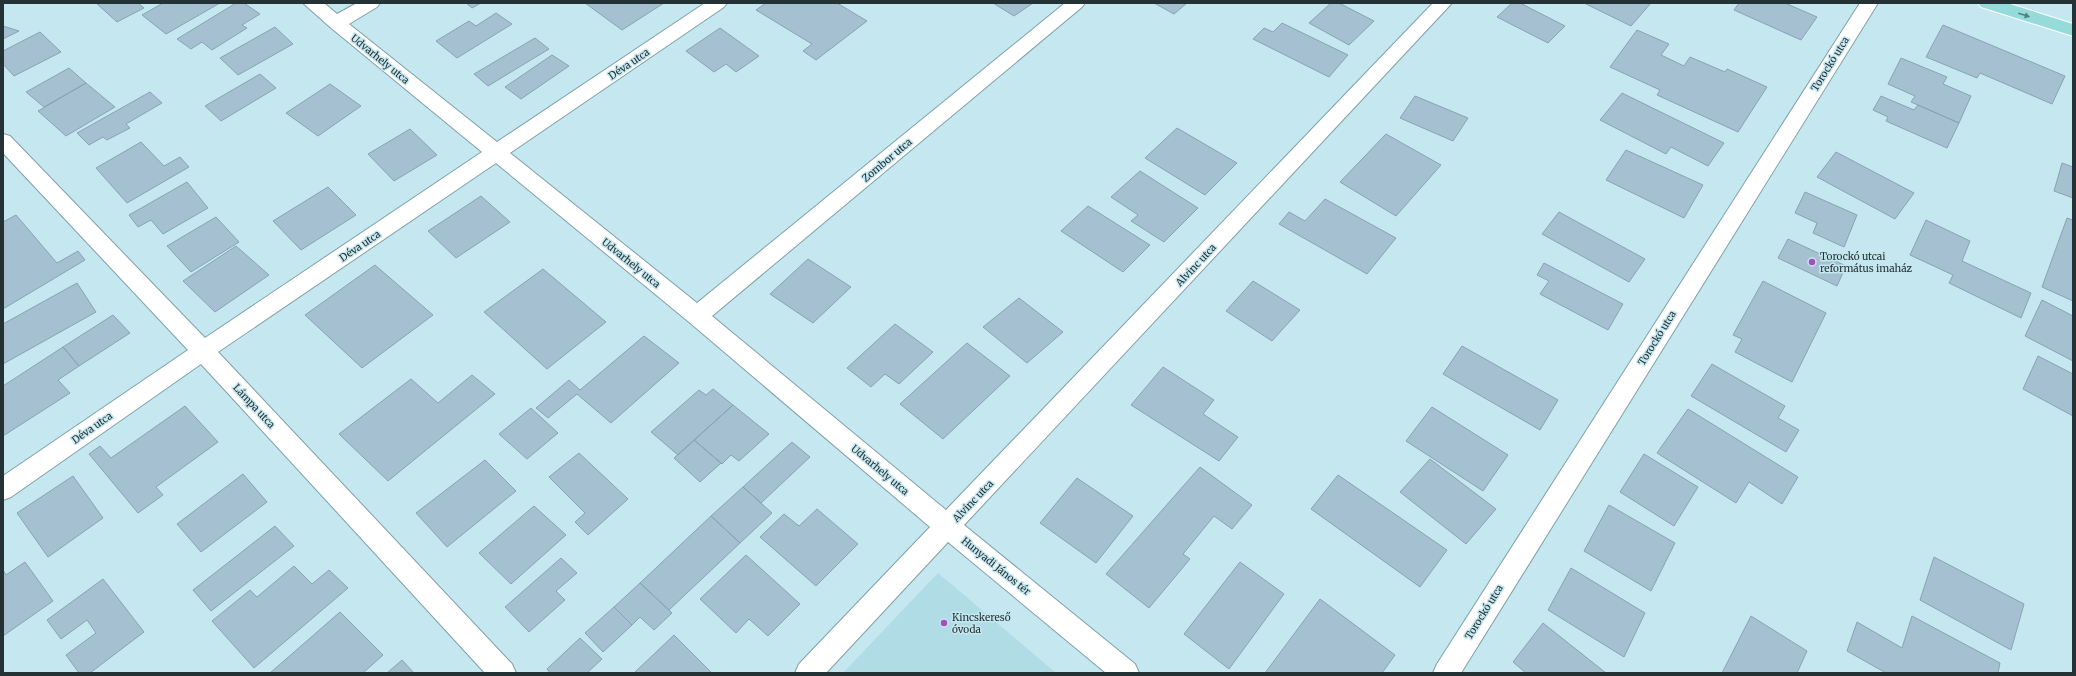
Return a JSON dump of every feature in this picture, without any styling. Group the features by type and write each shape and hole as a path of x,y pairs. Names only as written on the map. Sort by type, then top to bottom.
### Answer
{"main road":[{"path":"1987,3 2073,30"}],"street":[{"name":"Udvarhely utca","path":"312,3 697,316 948,527"},
{"path":"336,23 371,3"},
{"name":"Déva utca","path":"3,489 203,351 497,154 718,3"},
{"name":"Zombor utca","path":"697,316 1076,3"},
{"name":"Alvinc utca","path":"948,527 1443,3"},
{"name":"Torockó utca","path":"1446,673 1869,3"},
{"name":"Lámpa utca","path":"3,140 203,351 503,673"},
{"path":"808,673 948,527"},
{"name":"Hunyadi János tér","path":"948,527 1126,673"}],"shaded area":[{"name":"Kincskereső óvoda","path":"938,573 1056,673 843,673"}],"building":[{"path":"96,3 138,3 144,8 117,22"},
{"path":"163,3 220,3 166,34 142,15"},
{"path":"236,3 244,3 260,14 242,25 247,28 212,50 202,42 191,49 177,39"},
{"path":"466,3 481,3 472,8"},
{"path":"585,3 664,3 622,30"},
{"path":"766,3 837,3 867,21 816,60 803,51 812,44 756,10"},
{"path":"993,3 1033,3 1014,16"},
{"path":"1154,3 1187,3 1174,14"},
{"path":"1331,3 1339,3 1374,21 1349,45 1309,23"},
{"path":"1512,3 1520,3 1565,26 1548,43 1497,17"},
{"path":"1584,3 1651,3 1631,26"},
{"path":"1739,3 1785,3 1817,17 1801,40 1734,10"},
{"path":"496,13 512,24 457,58 436,41 469,21 476,26"},
{"path":"1282,23 1348,55 1329,77 1253,39 1264,28 1273,32"},
{"path":"1943,25 2065,76 2052,104 1980,73 1977,78 1926,57"},
{"path":"3,26 19,31 3,39"},
{"path":"275,27 293,44 238,75 220,58"},
{"path":"720,28 759,56 736,72 726,64 714,72 686,51"},
{"path":"1637,30 1669,44 1661,55 1684,66 1690,57 1725,72 1727,69 1767,87 1738,132 1657,95 1660,90 1610,67"},
{"path":"40,32 61,52 14,76 3,64 3,51"},
{"path":"535,38 549,49 488,86 474,74"},
{"path":"552,55 569,66 521,99 505,87"},
{"path":"1901,58 1947,77 1943,84 1971,96 1959,123 1911,102 1915,96 1888,84"},
{"path":"69,68 86,83 44,107 26,92"},
{"path":"260,74 276,88 221,121 205,106"},
{"path":"86,83 115,107 66,136 38,111"},
{"path":"330,84 361,106 318,136 286,113"},
{"path":"150,92 162,103 126,124 130,128 107,140 103,137 89,145 77,133"},
{"path":"1622,93 1724,143 1708,166 1671,147 1666,154 1600,120"},
{"path":"1415,96 1468,118 1453,141 1400,118"},
{"path":"1881,96 1914,110 1918,105 1959,123 1947,148 1886,121 1888,117 1873,110"},
{"path":"1177,128 1237,163 1205,195 1145,158"},
{"path":"410,129 437,155 394,181 368,154"},
{"path":"1386,134 1441,165 1396,216 1340,182"},
{"path":"141,142 164,166 180,157 189,167 127,203 96,168"},
{"path":"1626,150 1703,185 1684,218 1606,180"},
{"path":"1836,152 1914,193 1895,219 1817,177"},
{"path":"2062,163 2073,167 2073,198 2054,191"},
{"path":"1140,171 1198,208 1164,242 1131,221 1138,215 1111,197"},
{"path":"187,182 208,208 163,234 151,220 138,227 129,215"},
{"path":"328,187 356,215 301,250 273,221"},
{"path":"1805,192 1857,215 1844,247 1813,233 1817,223 1795,213"},
{"path":"481,196 510,222 456,258 428,231"},
{"path":"1325,199 1396,238 1367,274 1279,224 1289,212 1305,221"},
{"path":"1088,206 1150,245 1123,272 1061,231"},
{"path":"1559,212 1645,259 1629,282 1542,234"},
{"path":"16,215 57,263 78,251 85,260 3,309 3,222"},
{"path":"216,217 239,242 191,272 167,246"},
{"path":"2067,218 2073,220 2073,301 2042,287"},
{"path":"1926,220 1970,241 1962,261 2031,293 2021,318 1949,283 1953,275 1910,255"},
{"name":"Torockó utcai református imaház","path":"1788,239 1846,266 1837,286 1778,258"},
{"path":"236,246 269,275 215,312 183,281"},
{"path":"808,259 851,287 813,323 770,294"},
{"path":"1544,263 1623,304 1608,330 1540,294 1549,281 1537,275"},
{"path":"375,265 433,315 362,368 305,315"},
{"path":"543,269 606,322 547,369 484,312"},
{"path":"1253,281 1300,310 1272,341 1226,311"},
{"path":"1763,281 1826,313 1792,382 1735,352 1742,339 1733,335"},
{"path":"77,283 96,312 3,364 3,324"},
{"path":"1019,298 1063,332 1027,363 983,327"},
{"path":"2042,300 2073,316 2073,361 2025,336"},
{"path":"113,315 130,333 79,366 63,347"},
{"path":"895,324 933,352 899,384 885,374 871,387 847,368"},
{"path":"644,336 679,363 611,423 577,394 548,418 536,408 569,380 580,390"},
{"path":"967,343 1010,376 943,439 900,404"},
{"path":"1462,346 1558,400 1540,430 1443,374"},
{"path":"63,347 79,366 58,380 70,393 3,436 3,386"},
{"path":"2038,356 2073,374 2073,416 2023,389"},
{"path":"1712,364 1785,406 1778,418 1799,430 1786,452 1691,396"},
{"path":"1163,367 1214,400 1203,414 1238,437 1219,461 1131,405"},
{"path":"472,375 495,394 388,481 339,434 411,379 438,403"},
{"path":"713,389 733,405 678,455 651,432 699,390 706,395"},
{"path":"733,405 769,434 739,461 731,455 722,464 694,440"},
{"path":"185,406 218,442 156,487 163,495 138,513 89,454 100,446 111,458"},
{"path":"1432,407 1508,455 1483,491 1406,441"},
{"path":"531,408 558,433 527,459 499,434"},
{"path":"1688,409 1798,477 1782,504 1749,482 1736,503 1657,453"},
{"path":"694,440 721,463 700,482 674,458"},
{"path":"792,442 810,457 761,503 743,487"},
{"path":"579,453 628,499 588,535 575,522 585,513 549,477"},
{"path":"1644,454 1698,487 1674,526 1620,492"},
{"path":"1430,459 1496,509 1466,544 1400,492"},
{"path":"485,460 516,491 447,547 416,513"},
{"path":"1200,467 1252,505 1232,529 1214,516 1183,554 1190,559 1149,608 1106,574"},
{"path":"243,474 267,502 201,552 177,524"},
{"path":"1338,475 1447,550 1420,587 1311,509"},
{"path":"73,476 103,518 48,557 17,513"},
{"path":"1077,478 1133,516 1096,563 1040,523"},
{"path":"743,487 772,513 740,543 711,516"},
{"path":"1609,505 1675,543 1651,591 1584,551"},
{"path":"534,506 566,535 511,584 479,553"},
{"path":"817,509 858,544 816,586 760,537 784,514 799,526"},
{"path":"711,516 740,543 669,610 640,583"},
{"path":"275,526 294,546 211,611 193,590"},
{"path":"746,555 800,604 768,636 749,619 736,633 700,599"},
{"path":"1934,557 2024,604 2011,650 1920,600"},
{"path":"561,558 577,573 556,591 565,600 529,632 505,607"},
{"path":"25,562 53,601 3,636 3,570 6,575"},
{"path":"1240,562 1284,594 1229,669 1184,634"},
{"path":"294,566 312,584 329,570 348,588 254,668 212,621 250,590 257,597"},
{"path":"1571,568 1645,613 1624,657 1548,610"},
{"path":"103,579 144,632 90,673 79,673 66,655 96,633 87,620 61,639 47,620"},
{"path":"640,583 672,613 654,630 640,617 632,625 614,607"},
{"path":"1320,599 1395,655 1382,673 1265,673"},
{"path":"614,607 632,625 603,652 585,633"},
{"path":"340,612 383,655 363,673 270,673"},
{"path":"1751,616 1807,651 1797,673 1722,673"},
{"path":"1912,616 2000,663 1998,673 1886,673 1847,651 1857,622 1902,648"},
{"path":"1543,623 1606,673 1526,673 1513,662"},
{"path":"674,635 712,673 634,673"},
{"path":"580,638 602,659 587,673 550,673 547,669"},
{"path":"402,660 414,673 387,673"}],"place":[{"name":"Torockó utcai református imaház","path":"1812,262"},
{"name":"Kincskereső óvoda","path":"944,623"}]}
